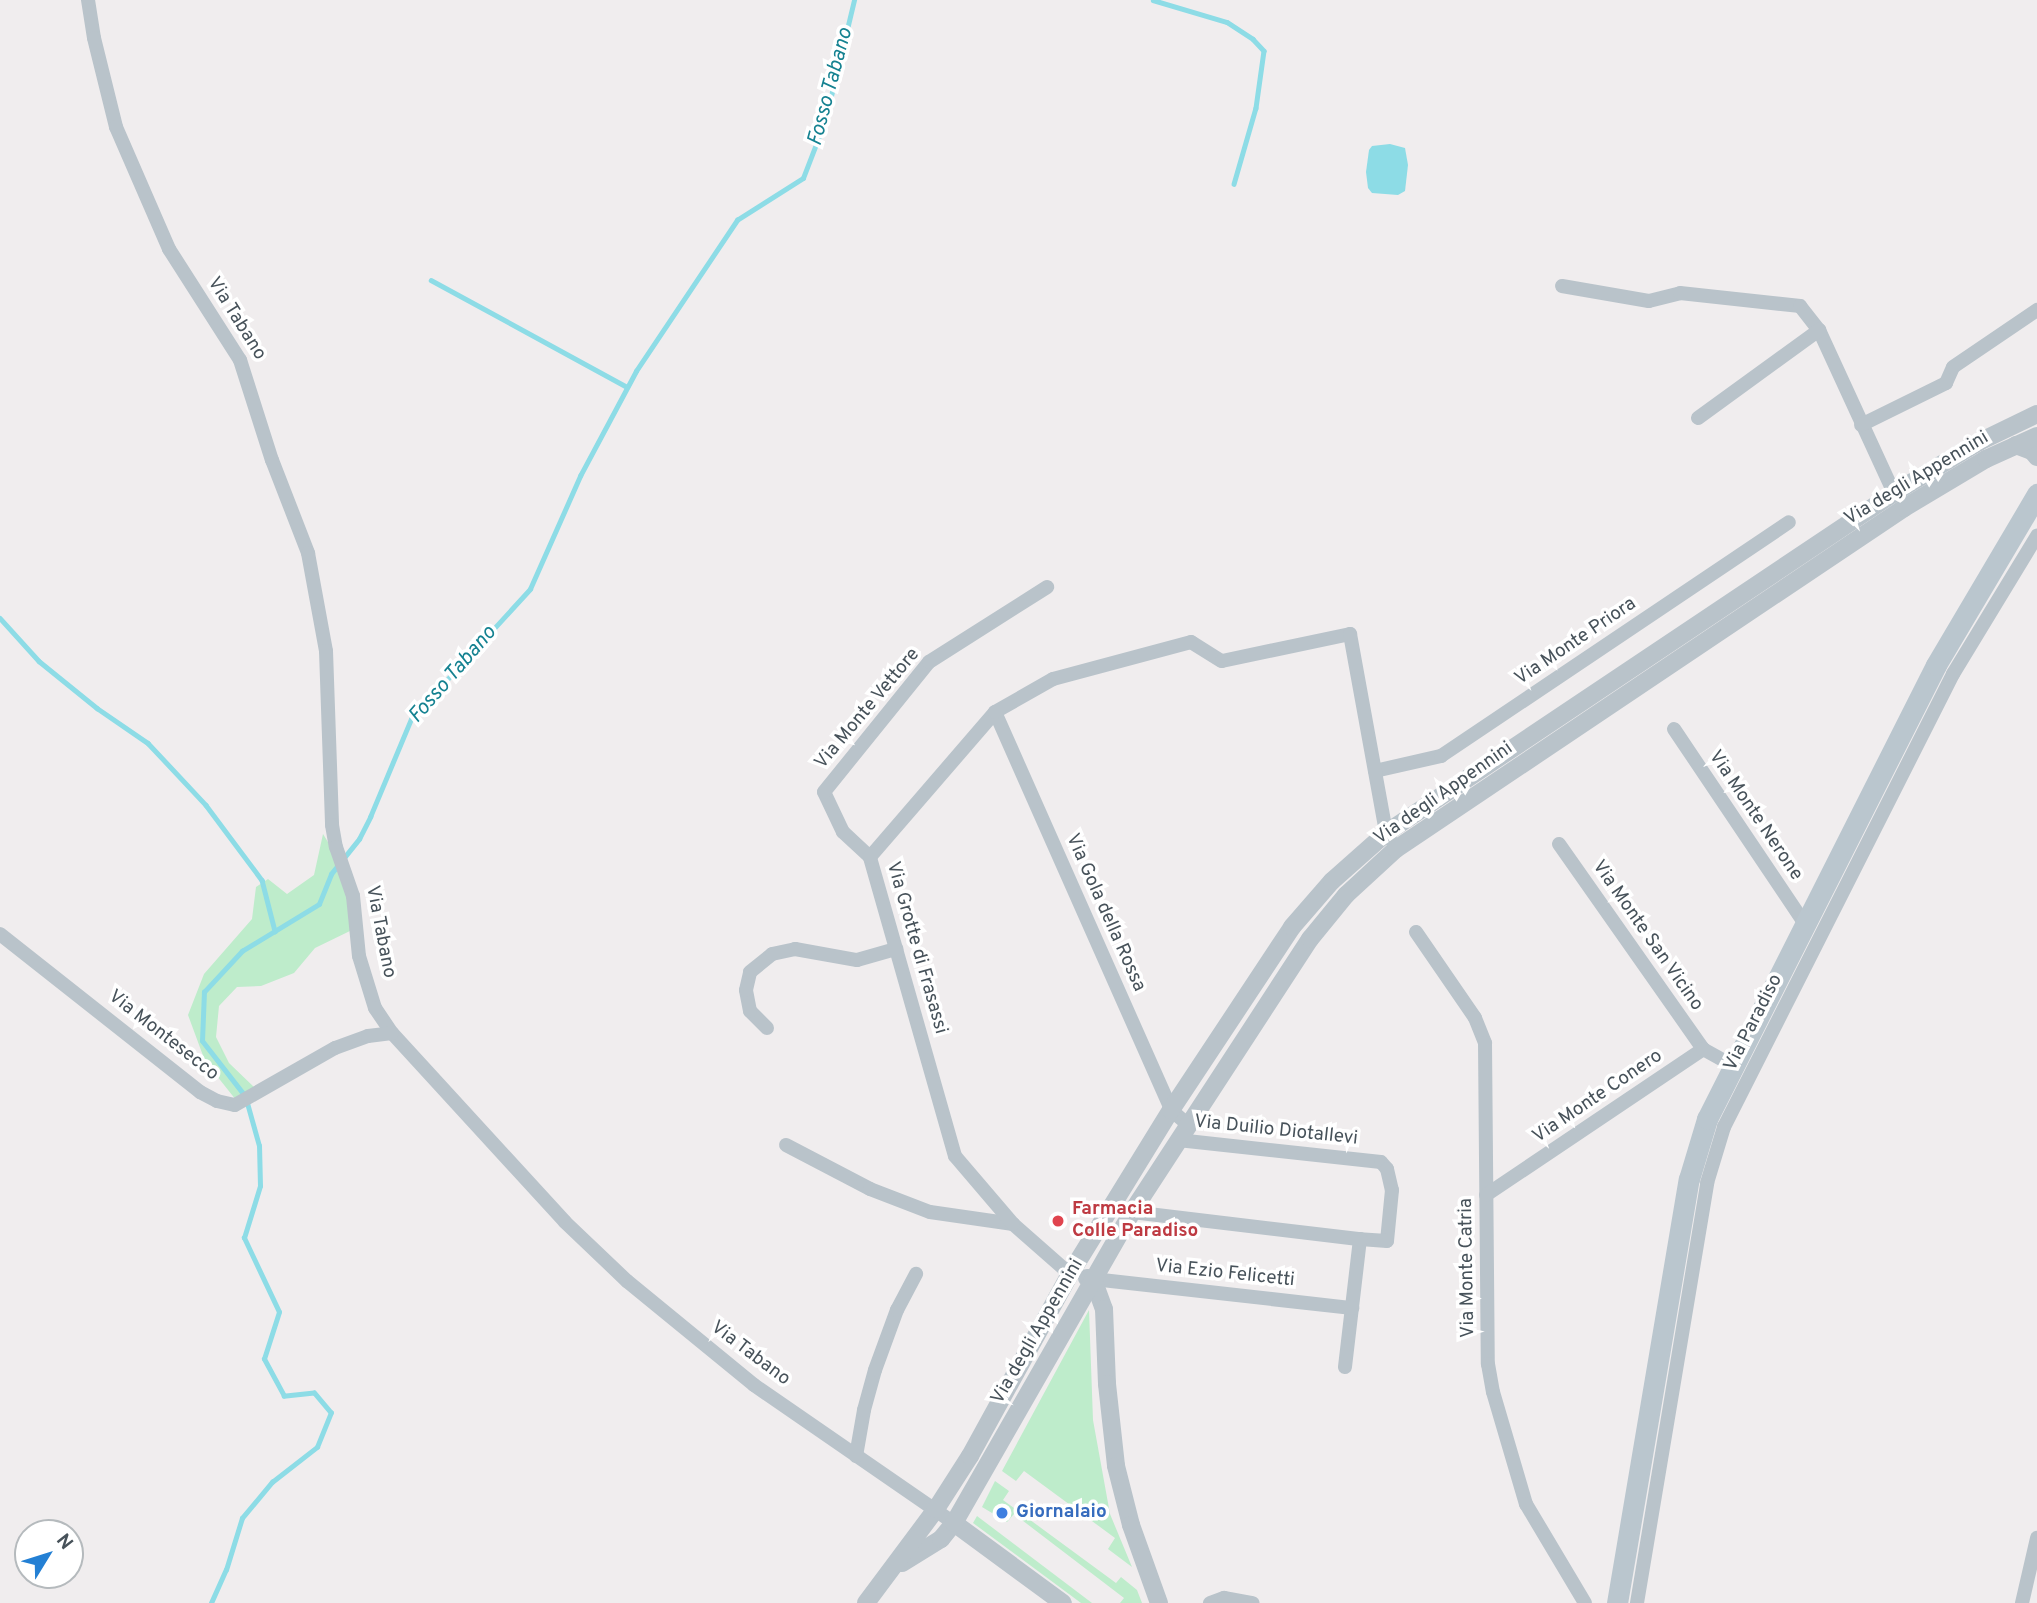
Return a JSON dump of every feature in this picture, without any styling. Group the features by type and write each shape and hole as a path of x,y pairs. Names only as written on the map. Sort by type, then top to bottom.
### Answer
{"main road":[{"name":"Via Paradiso","path":"1617,1603 1689,1180 1707,1119 1805,924 1945,669 2037,494"}],"street":[{"name":"Via Tabano","path":"88,0 94,38 116,127 169,249 240,360 272,460 308,553 326,650 330,786 335,847 353,895 359,956 375,1008 392,1033 565,1222 627,1281 754,1385 936,1509 1063,1603"},
{"name":"Via degli Appennini","path":"1562,286 1649,301 1679,293 1800,306 1819,330 1894,493"},
{"path":"1861,425 1946,383 1953,367 2037,310"},
{"path":"1698,418 1819,330"},
{"name":"Via degli Appennini","path":"866,1603 936,1509 970,1456 1070,1274 1171,1110 1292,928 1332,881 1386,833 1894,493 1979,442 2037,414"},
{"name":"Via degli Appennini","path":"890,1571 941,1539 954,1523 1132,1212 1310,939 1346,895 1396,849 1904,508 2037,436"},
{"name":"Via degli Appennini","path":"2016,445 2032,451 2037,457"},
{"name":"Via Monte Priora","path":"1375,771 1441,756 1789,522"},
{"path":"1637,1603 1707,1183 1724,1127 1945,669 2037,536"},
{"name":"Via Monte Vettore","path":"870,857 843,832 824,792 929,662 1047,587"},
{"name":"Via Grotte di Frasassi","path":"1070,1274 1013,1224 954,1156 870,857 995,712 1052,679 1191,642 1222,661 1350,634 1386,833 1396,849"},
{"name":"Via Gola della Rossa","path":"995,712 1171,1110 1188,1125"},
{"name":"Via Monte Nerone","path":"1674,729 1805,924"},
{"name":"Via Monte San Vicino","path":"1559,844 1703,1049"},
{"name":"Via Monte Catria","path":"1416,932 1475,1018 1485,1043 1488,1364 1493,1392 1526,1504 1585,1603"},
{"name":"Via Montesecco","path":"0,934 200,1092 217,1101 235,1105 335,1048 368,1036 392,1033"},
{"path":"767,1028 750,1012 746,990 750,972 772,954 796,949 857,960 896,949"},
{"path":"1703,1049 1732,1065"},
{"name":"Via Monte Conero","path":"1486,1195 1703,1049"},
{"name":"Via Duilio Diotallevi","path":"1178,1140 1381,1162 1387,1169 1392,1190 1387,1241 1360,1239"},
{"path":"786,1145 870,1189 930,1212 1013,1224"},
{"path":"1132,1212 1360,1239 1345,1367"},
{"path":"856,1456 864,1410 876,1370 897,1310 916,1274"},
{"path":"1070,1274 1093,1279 1104,1309 1107,1384 1116,1466 1131,1525 1158,1603"},
{"name":"Via Ezio Felicetti","path":"1093,1279 1352,1308"},
{"path":"2022,1603 2037,1538"},
{"path":"1210,1603 1224,1598 1253,1603"}],"green space":[{"path":"323,834 336,855 350,895 352,930 315,948 294,973 261,986 237,987 219,1006 216,1037 229,1063 255,1088 236,1100 205,1061 188,1015 204,974 252,919 256,887 268,879 287,894 314,875"},
{"path":"1089,1310 1093,1420 1110,1514 1132,1567 1108,1549 1115,1538 1024,1471 1016,1481 1002,1471"},
{"path":"995,1481 1009,1491 1003,1500 1116,1583 1121,1577 1137,1590 1142,1603 1120,1603 1124,1598 1014,1514 1007,1522 982,1507"},
{"path":"977,1516 1092,1603 1081,1603 973,1523"}],"water":[{"path":"1390,144 1405,148 1408,165 1405,191 1398,195 1372,193 1368,188 1366,172 1369,150 1372,146"}],"waterway":[{"name":"Fosso Tabano","path":"244,1095 202,1041 204,992 242,951 319,904 331,874 359,839 370,817 411,719 530,589 580,476 636,371 737,220 803,178 825,121 854,0"},
{"path":"1153,0 1227,22 1253,39 1264,51 1256,108 1234,184"},
{"path":"431,280 627,387"},
{"path":"0,618 39,661 97,708 148,743 206,805 262,880 275,931"},
{"name":"Fosso Tabano","path":"211,1603 226,1570 242,1518 272,1482 317,1447 331,1413 314,1393 284,1396 264,1359 279,1312 244,1238 260,1186 259,1146 247,1103"}],"place":[{"name":"Farmacia Colle Paradiso","path":"1058,1221"},
{"name":"Giornalaio","path":"1002,1513"}]}
